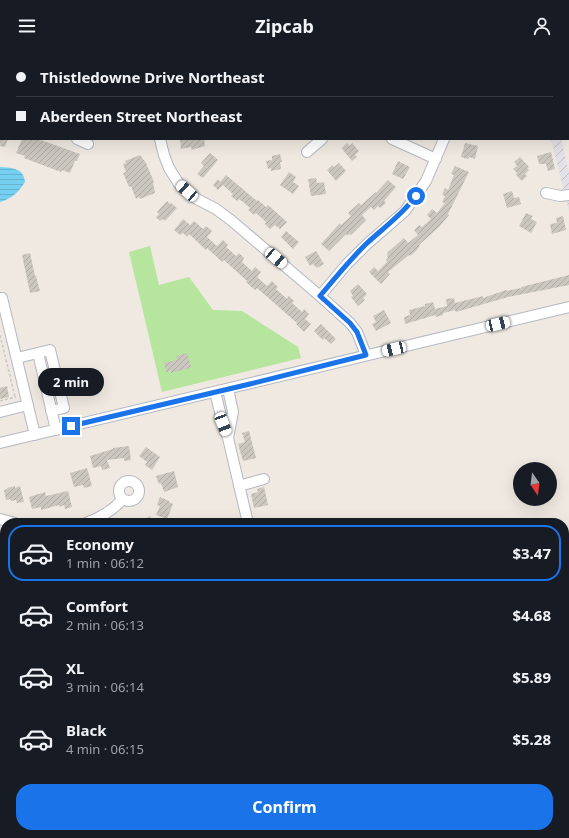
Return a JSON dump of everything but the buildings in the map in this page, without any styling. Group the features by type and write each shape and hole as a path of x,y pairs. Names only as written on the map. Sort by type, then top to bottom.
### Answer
{"street":[{"path":"79,140 88,144"},
{"path":"160,140 164,155 179,184 195,198 216,209 232,221 350,323 357,332 366,355"},
{"path":"308,152 321,140"},
{"path":"394,140 436,159"},
{"path":"320,296 347,264 405,210 426,181 444,140"},
{"path":"546,194 560,196 569,195"},
{"path":"0,298 2,298 35,435"},
{"path":"0,443 569,307"},
{"path":"17,358 38,353 56,430"},
{"path":"228,389 233,412 228,438"},
{"path":"215,392 228,438 247,518"},
{"path":"0,412 28,405"},
{"path":"239,486 264,479"},
{"path":"99,518 123,499"}],"path":[{"path":"0,335 15,397"},
{"path":"0,401 26,395"}],"shaded area":[{"path":"551,140 561,140 569,172 569,211"}],"green space":[{"path":"150,246 159,285 189,277 213,310 242,311 298,347 301,358 162,392 129,252"}],"water":[{"path":"0,167 13,168 20,171 25,182 14,195 0,202"}],"route":[{"path":"71,426 366,355 360,336 350,323 320,296 347,264 366,245 391,224 416,196"}]}
